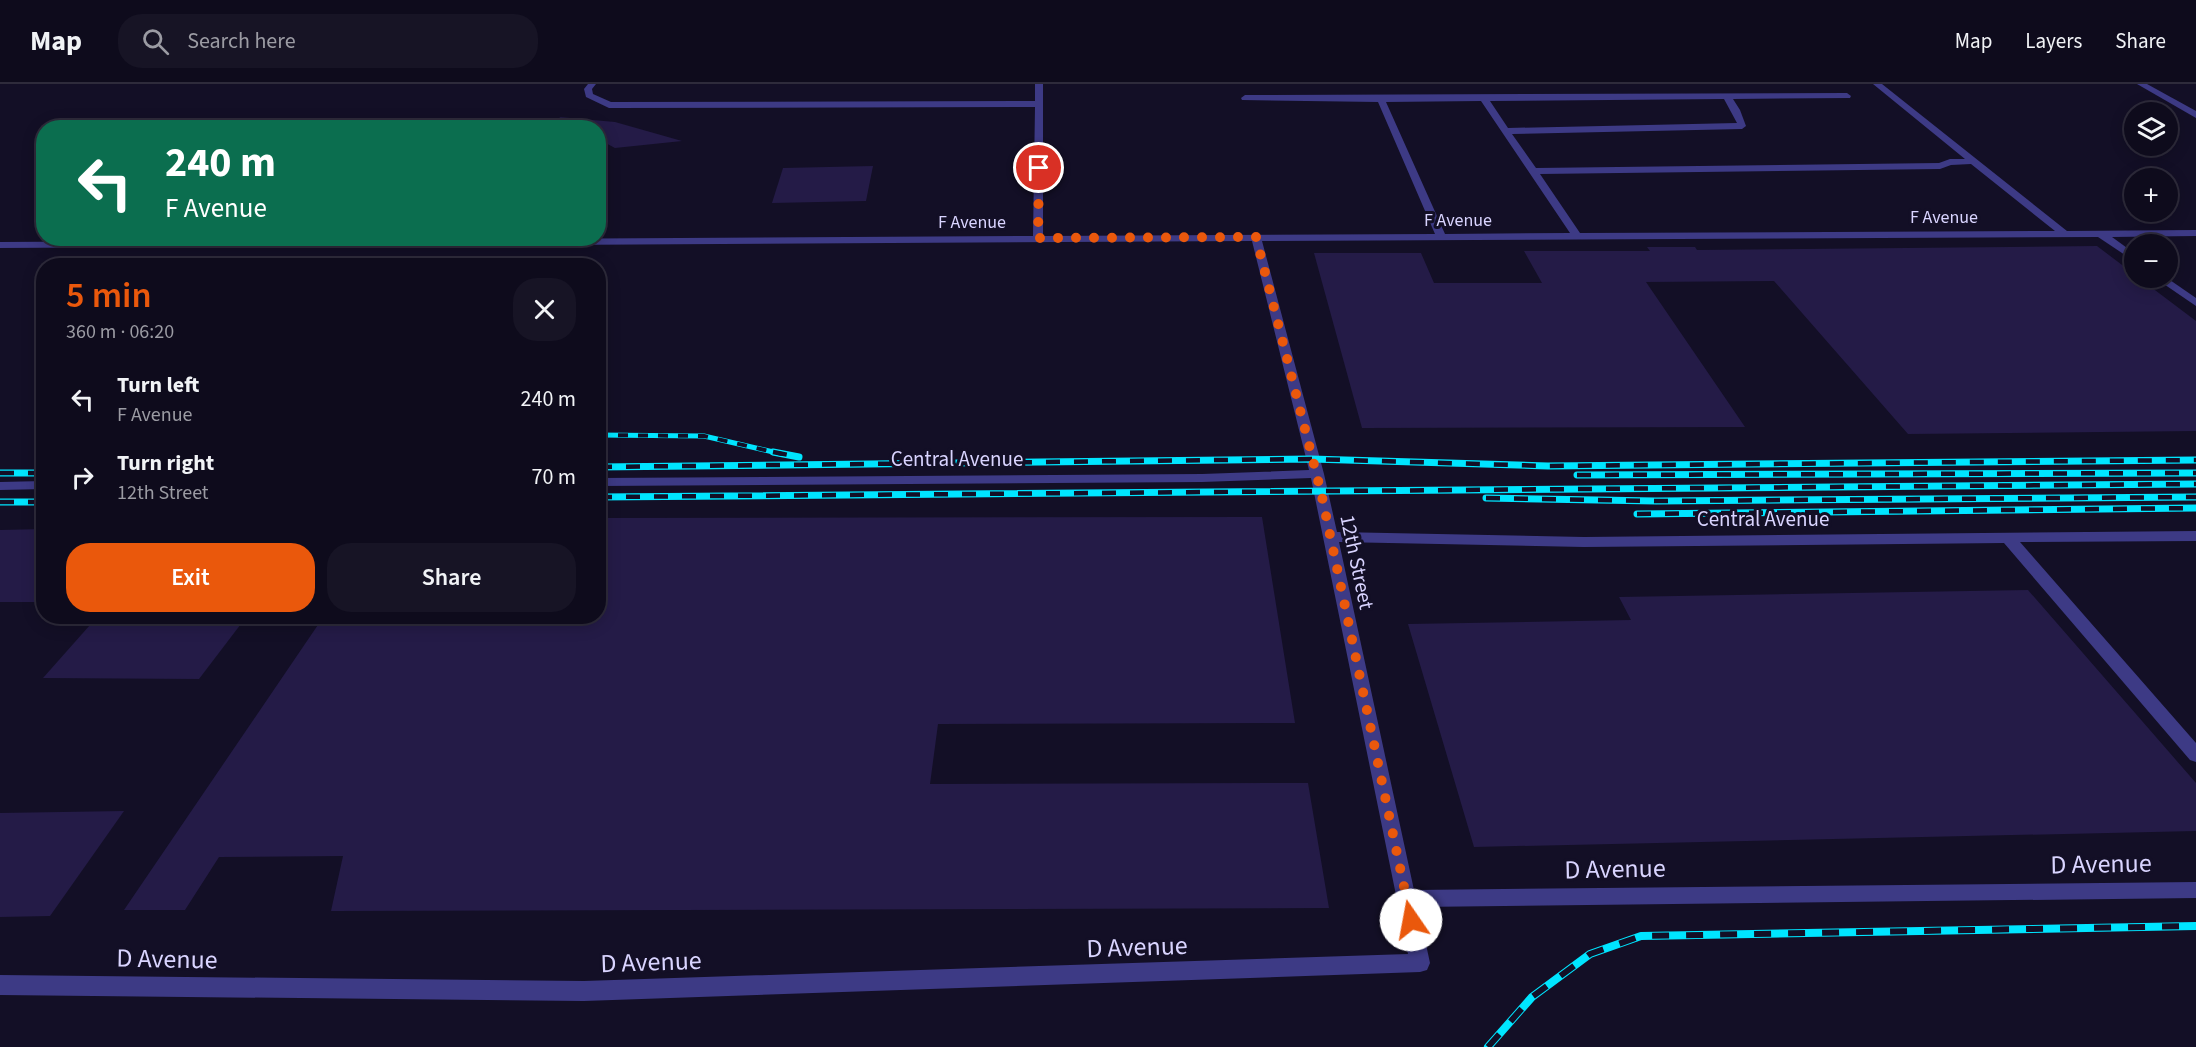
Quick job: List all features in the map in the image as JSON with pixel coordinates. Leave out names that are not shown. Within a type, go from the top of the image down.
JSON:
[{"type":"street","points":[[592,84],[588,88],[589,95],[609,105],[1039,104]]},
{"type":"street","points":[[1038,238],[1039,84]]},
{"type":"street","points":[[1877,84],[2064,233]]},
{"type":"street","points":[[2141,84],[2196,115]]},
{"type":"street","points":[[1482,96],[1576,236]]},
{"type":"street","points":[[1507,131],[1742,126],[1736,110],[1726,96]]},
{"type":"street","points":[[1245,98],[1847,96]]},
{"type":"street","points":[[1381,99],[1441,236]]},
{"type":"street","points":[[1531,171],[1929,167],[1972,161]]},
{"type":"street","points":[[2100,233],[2124,251]]},
{"type":"street","name":"F Avenue","points":[[606,241],[2196,233]]},
{"type":"street","name":"12th Street","points":[[1256,237],[1317,474],[1406,898]]},
{"type":"street","name":"F Avenue","points":[[0,245],[36,245]]},
{"type":"street","points":[[2175,288],[2196,303]]},
{"type":"street","name":"Central Avenue","points":[[606,482],[1190,478],[1317,474]]},
{"type":"street","points":[[0,486],[36,485]]},
{"type":"street","name":"Central Avenue","points":[[1331,537],[1584,542],[2196,536]]},
{"type":"street","points":[[2008,538],[2196,755]]},
{"type":"street","name":"D Avenue","points":[[0,985],[584,991],[1420,963],[1406,898],[2196,890]]},
{"type":"building","points":[[559,117],[593,120],[564,120]]},
{"type":"building","points":[[606,121],[682,141],[615,148],[606,143]]},
{"type":"building","points":[[873,166],[866,201],[772,203],[783,168]]},
{"type":"building","points":[[2097,246],[2124,266],[2124,288],[2152,288],[2196,321],[2196,431],[1908,434],[1774,281],[1646,282],[1745,427],[1362,428],[1314,253],[1421,253],[1434,283],[1542,283],[1524,251],[1650,251],[1647,247],[1695,247],[1697,250]]},
{"type":"building","points":[[1262,517],[1295,723],[938,724],[930,784],[1308,783],[1329,908],[331,911],[343,856],[219,857],[185,910],[124,910],[319,624],[606,624],[606,518]]},
{"type":"building","points":[[36,529],[36,602],[0,602],[0,530]]},
{"type":"building","points":[[2028,590],[2196,783],[2196,831],[1474,847],[1408,624],[1631,620],[1619,597]]},
{"type":"building","points":[[91,624],[241,624],[199,679],[43,678]]},
{"type":"building","points":[[124,811],[50,916],[0,917],[0,813]]},
{"type":"railway","points":[[606,435],[704,436],[775,452]]},
{"type":"railway","points":[[775,452],[799,457]]},
{"type":"railway","points":[[775,452],[782,454]]},
{"type":"railway","points":[[606,467],[1311,459],[1548,466],[2196,460]]},
{"type":"railway","points":[[0,473],[36,473]]},
{"type":"railway","points":[[1577,475],[2196,473]]},
{"type":"railway","points":[[606,497],[2196,484]]},
{"type":"railway","points":[[1486,498],[1656,501],[2196,497]]},
{"type":"railway","points":[[0,502],[36,502]]},
{"type":"railway","points":[[1637,514],[2196,508]]},
{"type":"railway","points":[[1488,1047],[1532,997],[1590,954],[1641,936],[2196,926]]},
{"type":"route","points":[[1039,168],[1038,238],[1256,237],[1311,459],[1317,474],[1411,920]]}]
